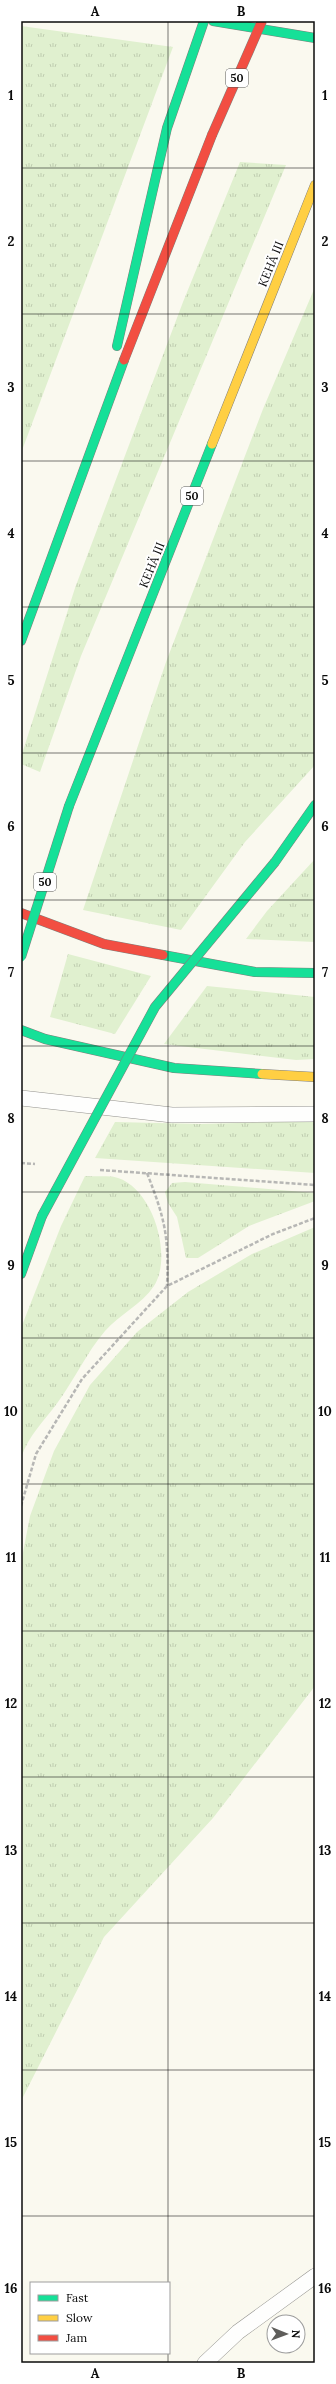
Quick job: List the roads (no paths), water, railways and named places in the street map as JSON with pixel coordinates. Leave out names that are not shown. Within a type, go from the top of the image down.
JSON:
[{"type":"highway","points":[[101,417],[166,128],[204,21]]},
{"type":"highway","points":[[213,21],[315,38]]},
{"type":"highway","name":"50","points":[[21,641],[101,417],[212,135],[262,21]]},
{"type":"highway","name":"KEHÄ III","points":[[21,957],[69,806],[315,185]]},
{"type":"highway","points":[[21,1274],[42,1216],[155,1007],[275,862],[315,805]]},
{"type":"highway","points":[[275,862],[304,837]]},
{"type":"highway","points":[[21,912],[104,944],[255,972],[315,973]]},
{"type":"highway","points":[[21,1030],[45,1039],[174,1068],[315,1077]]},
{"type":"lane","points":[[21,1098],[172,1115],[315,1114]]},
{"type":"lane","points":[[205,2363],[238,2332],[315,2276]]}]
